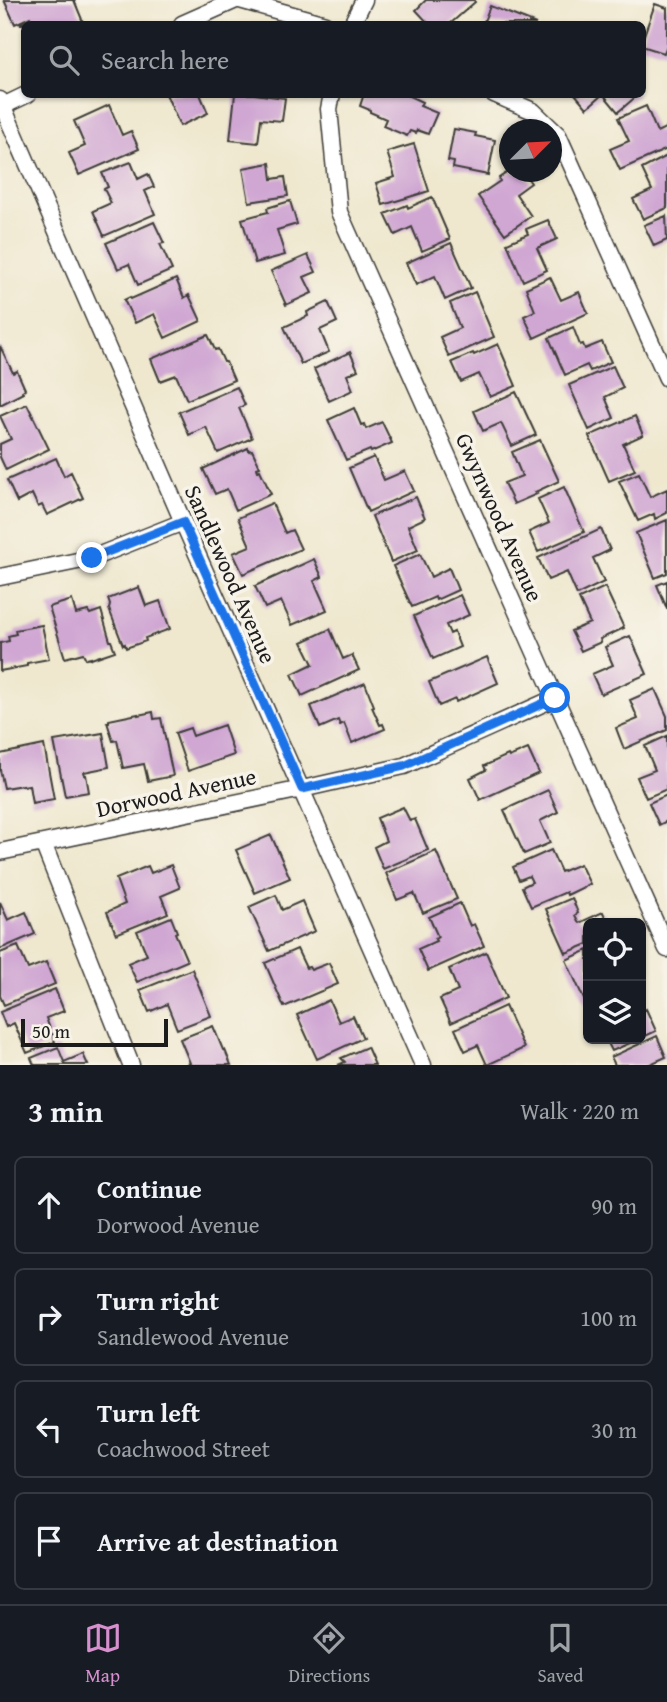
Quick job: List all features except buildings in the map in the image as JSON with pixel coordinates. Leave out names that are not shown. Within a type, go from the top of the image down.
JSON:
[{"type":"street","points":[[189,21],[238,0],[314,21]]},
{"type":"street","points":[[354,21],[364,0]]},
{"type":"street","points":[[1,103],[21,96]]},
{"type":"street","name":"Gwynwood Avenue","points":[[331,98],[329,109],[339,212],[667,949]]},
{"type":"street","points":[[503,98],[533,111],[558,135],[663,360],[667,378]]},
{"type":"street","name":"Sandlewood Avenue","points":[[1,103],[423,1065]]},
{"type":"street","points":[[0,577],[92,558],[183,522]]},
{"type":"street","name":"Dorwood Avenue","points":[[0,852],[404,766],[555,698]]},
{"type":"street","points":[[43,843],[131,1065]]},
{"type":"route","points":[[92,558],[183,522],[302,789],[404,766],[555,698]]}]
